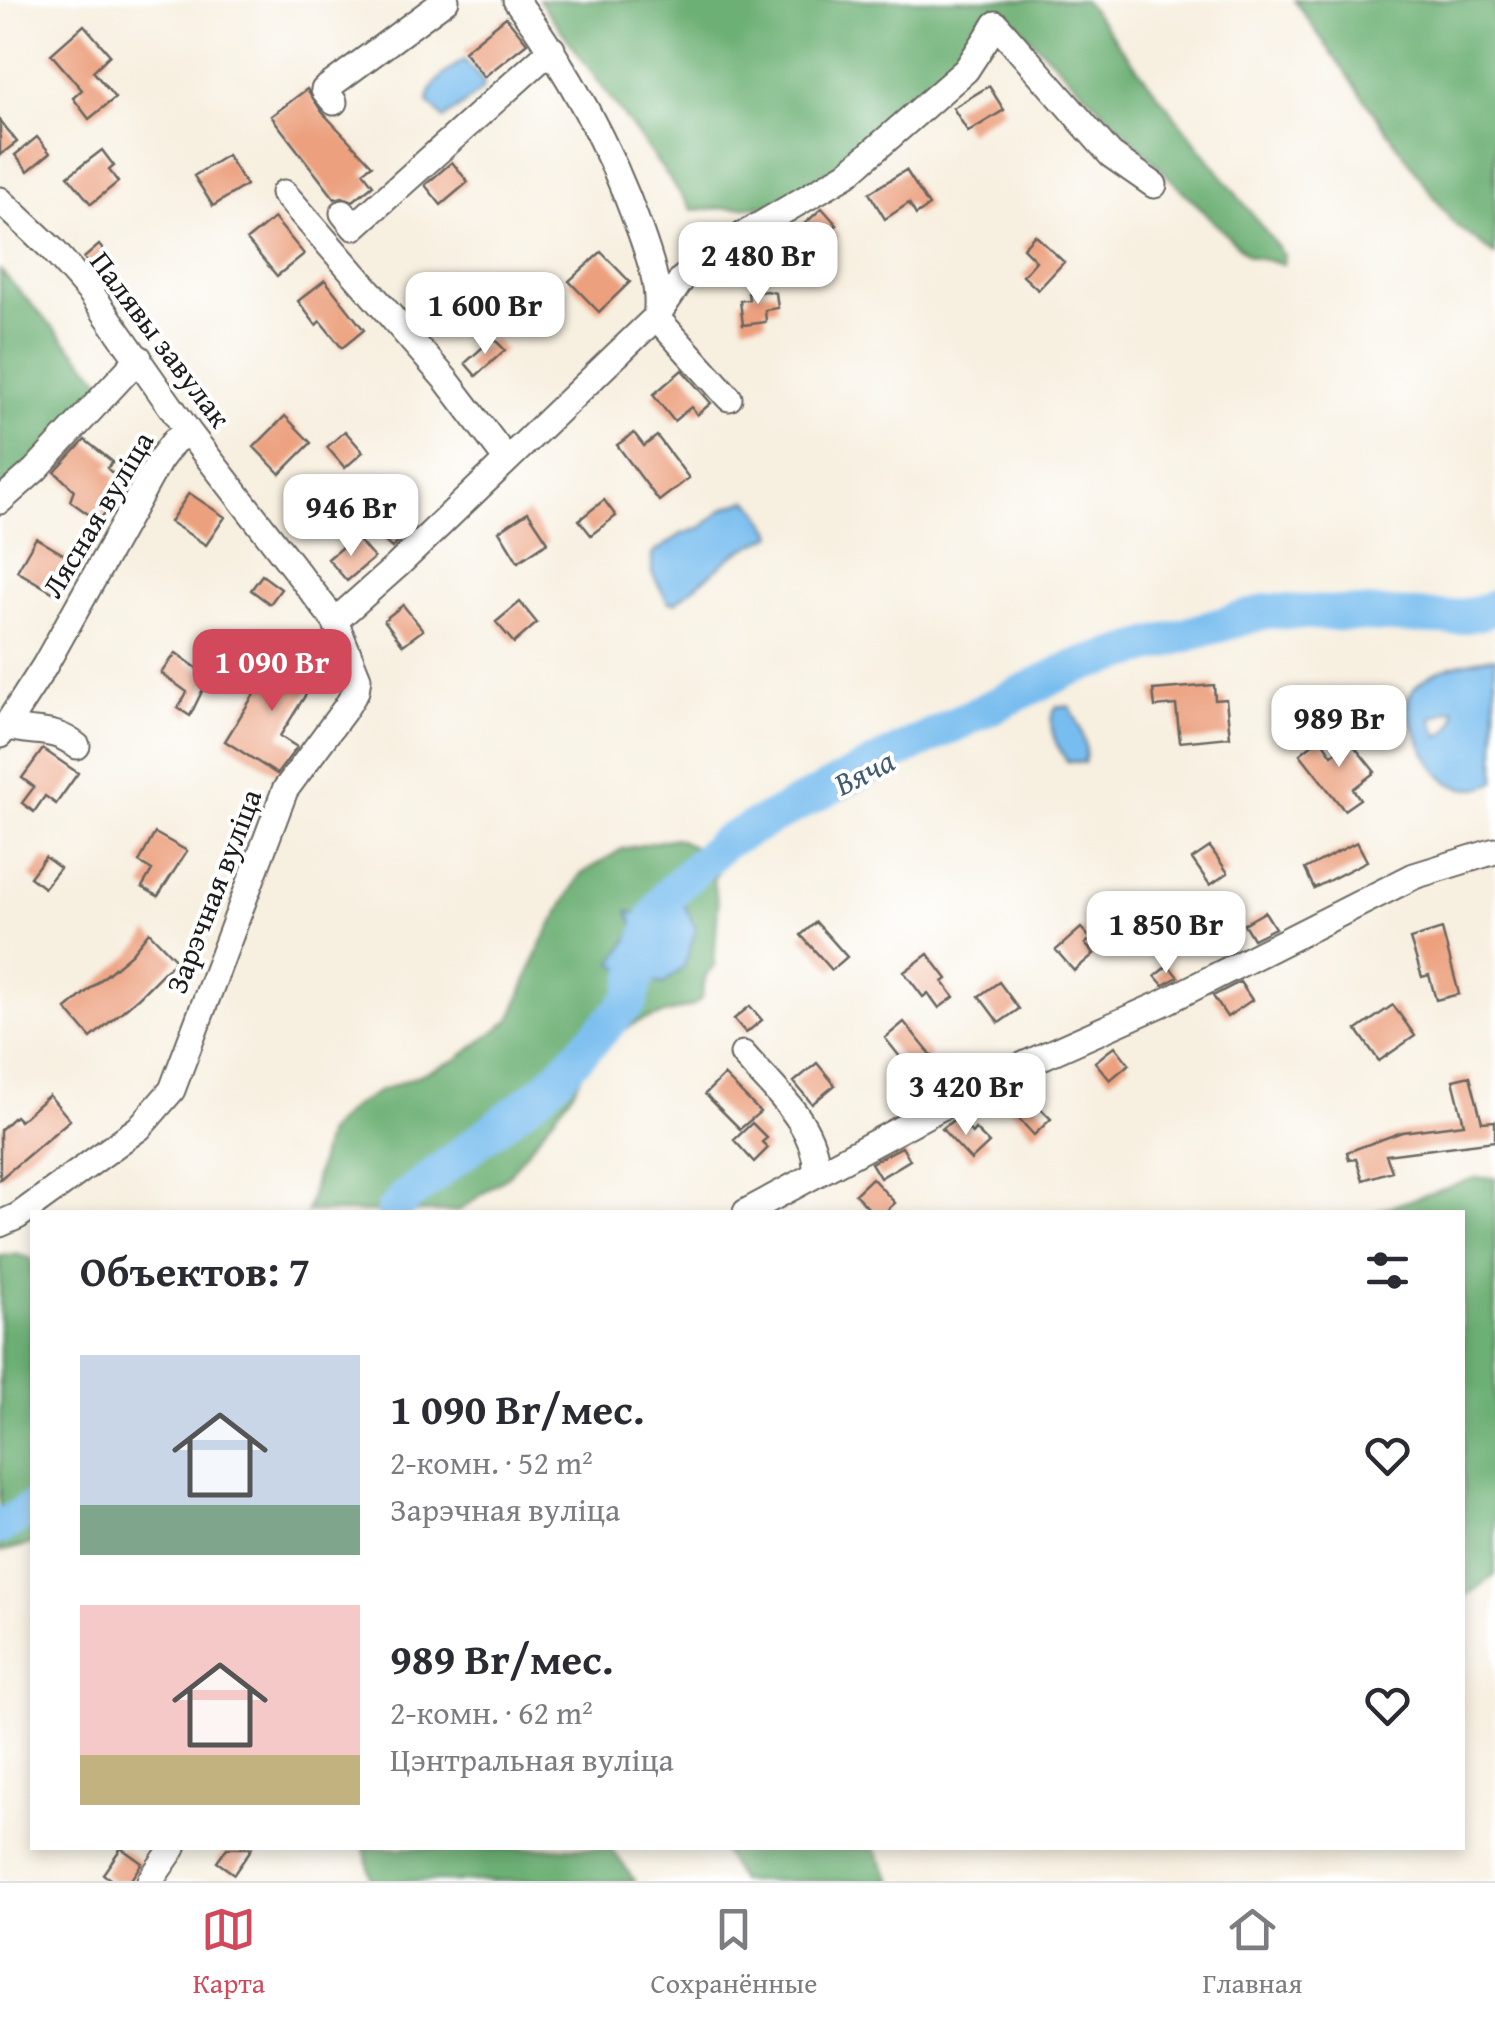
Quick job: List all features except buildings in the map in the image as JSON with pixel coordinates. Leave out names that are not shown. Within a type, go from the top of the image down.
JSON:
[{"type":"street","points":[[334,102],[324,90],[446,0]]},
{"type":"street","points":[[516,0],[589,110],[621,179],[651,264],[658,304],[656,317]]},
{"type":"street","points":[[334,620],[656,317],[682,279],[724,246],[846,174],[966,70],[996,24],[1111,155],[1154,185]]},
{"type":"street","points":[[343,214],[354,228],[552,49]]},
{"type":"street","points":[[284,193],[435,366],[507,460]]},
{"type":"street","name":"Палявы завулак","points":[[0,200],[91,293],[190,434],[334,620]]},
{"type":"street","points":[[656,317],[730,398]]},
{"type":"street","points":[[0,501],[35,470],[139,358]]},
{"type":"street","name":"Лясная вуліца","points":[[3,730],[53,652],[159,461],[175,440],[190,434]]},
{"type":"street","name":"Зарэчная вуліца","points":[[0,1224],[18,1216],[139,1128],[172,1090],[285,790],[356,691],[358,678],[334,620]]},
{"type":"street","points":[[3,730],[61,734],[78,746]]},
{"type":"street","points":[[750,1210],[1001,1074],[1162,1004],[1414,876],[1495,851]]},
{"type":"street","points":[[743,1054],[807,1131],[815,1146],[816,1174]]},
{"type":"street","points":[[150,1881],[173,1850]]},
{"type":"green space","points":[[539,0],[1084,0],[1284,255],[1283,264],[1248,256],[1003,11],[853,162],[767,206],[692,210]]},
{"type":"green space","points":[[1294,0],[1495,0],[1495,255],[1452,222]]},
{"type":"green space","points":[[0,270],[104,383],[0,495]]},
{"type":"green space","points":[[675,838],[717,861],[719,869],[713,880],[718,904],[714,967],[706,975],[701,999],[692,1006],[637,1022],[596,1049],[573,1091],[509,1175],[460,1210],[308,1210],[327,1132],[352,1107],[380,1091],[456,1060],[511,1019],[542,942],[580,875],[622,849]]},
{"type":"green space","points":[[1475,1178],[1495,1178],[1495,1575],[1465,1598],[1465,1210],[1381,1210]]},
{"type":"green space","points":[[15,1254],[30,1258],[30,1544],[0,1552],[0,1256]]},
{"type":"green space","points":[[364,1850],[612,1850],[635,1881],[372,1881]]},
{"type":"green space","points":[[722,1850],[875,1850],[892,1881],[740,1881]]},
{"type":"water","points":[[464,60],[484,83],[481,91],[444,119],[428,102],[429,95],[441,78]]},
{"type":"water","points":[[748,500],[774,535],[736,553],[675,603],[668,602],[652,573],[652,554],[682,534],[701,528],[724,508]]},
{"type":"water","points":[[1495,657],[1495,782],[1461,788],[1437,771],[1428,757],[1406,710],[1409,696],[1440,670]],"holes":[[[1454,709],[1452,725],[1439,736],[1431,718]]]},
{"type":"water","points":[[1057,706],[1070,707],[1077,720],[1085,742],[1084,763],[1067,761],[1056,741],[1052,719]]},
{"type":"water","points":[[667,896],[682,900],[696,929],[684,967],[663,984],[636,976],[613,963],[635,929],[628,911],[653,919]]},
{"type":"waterway","name":"Вяча","points":[[395,1210],[406,1197],[547,1088],[631,1000],[653,920],[667,896],[723,843],[1072,668],[1268,611],[1451,618],[1495,606]]},
{"type":"waterway","name":"Вяча","points":[[0,1527],[30,1510]]}]
